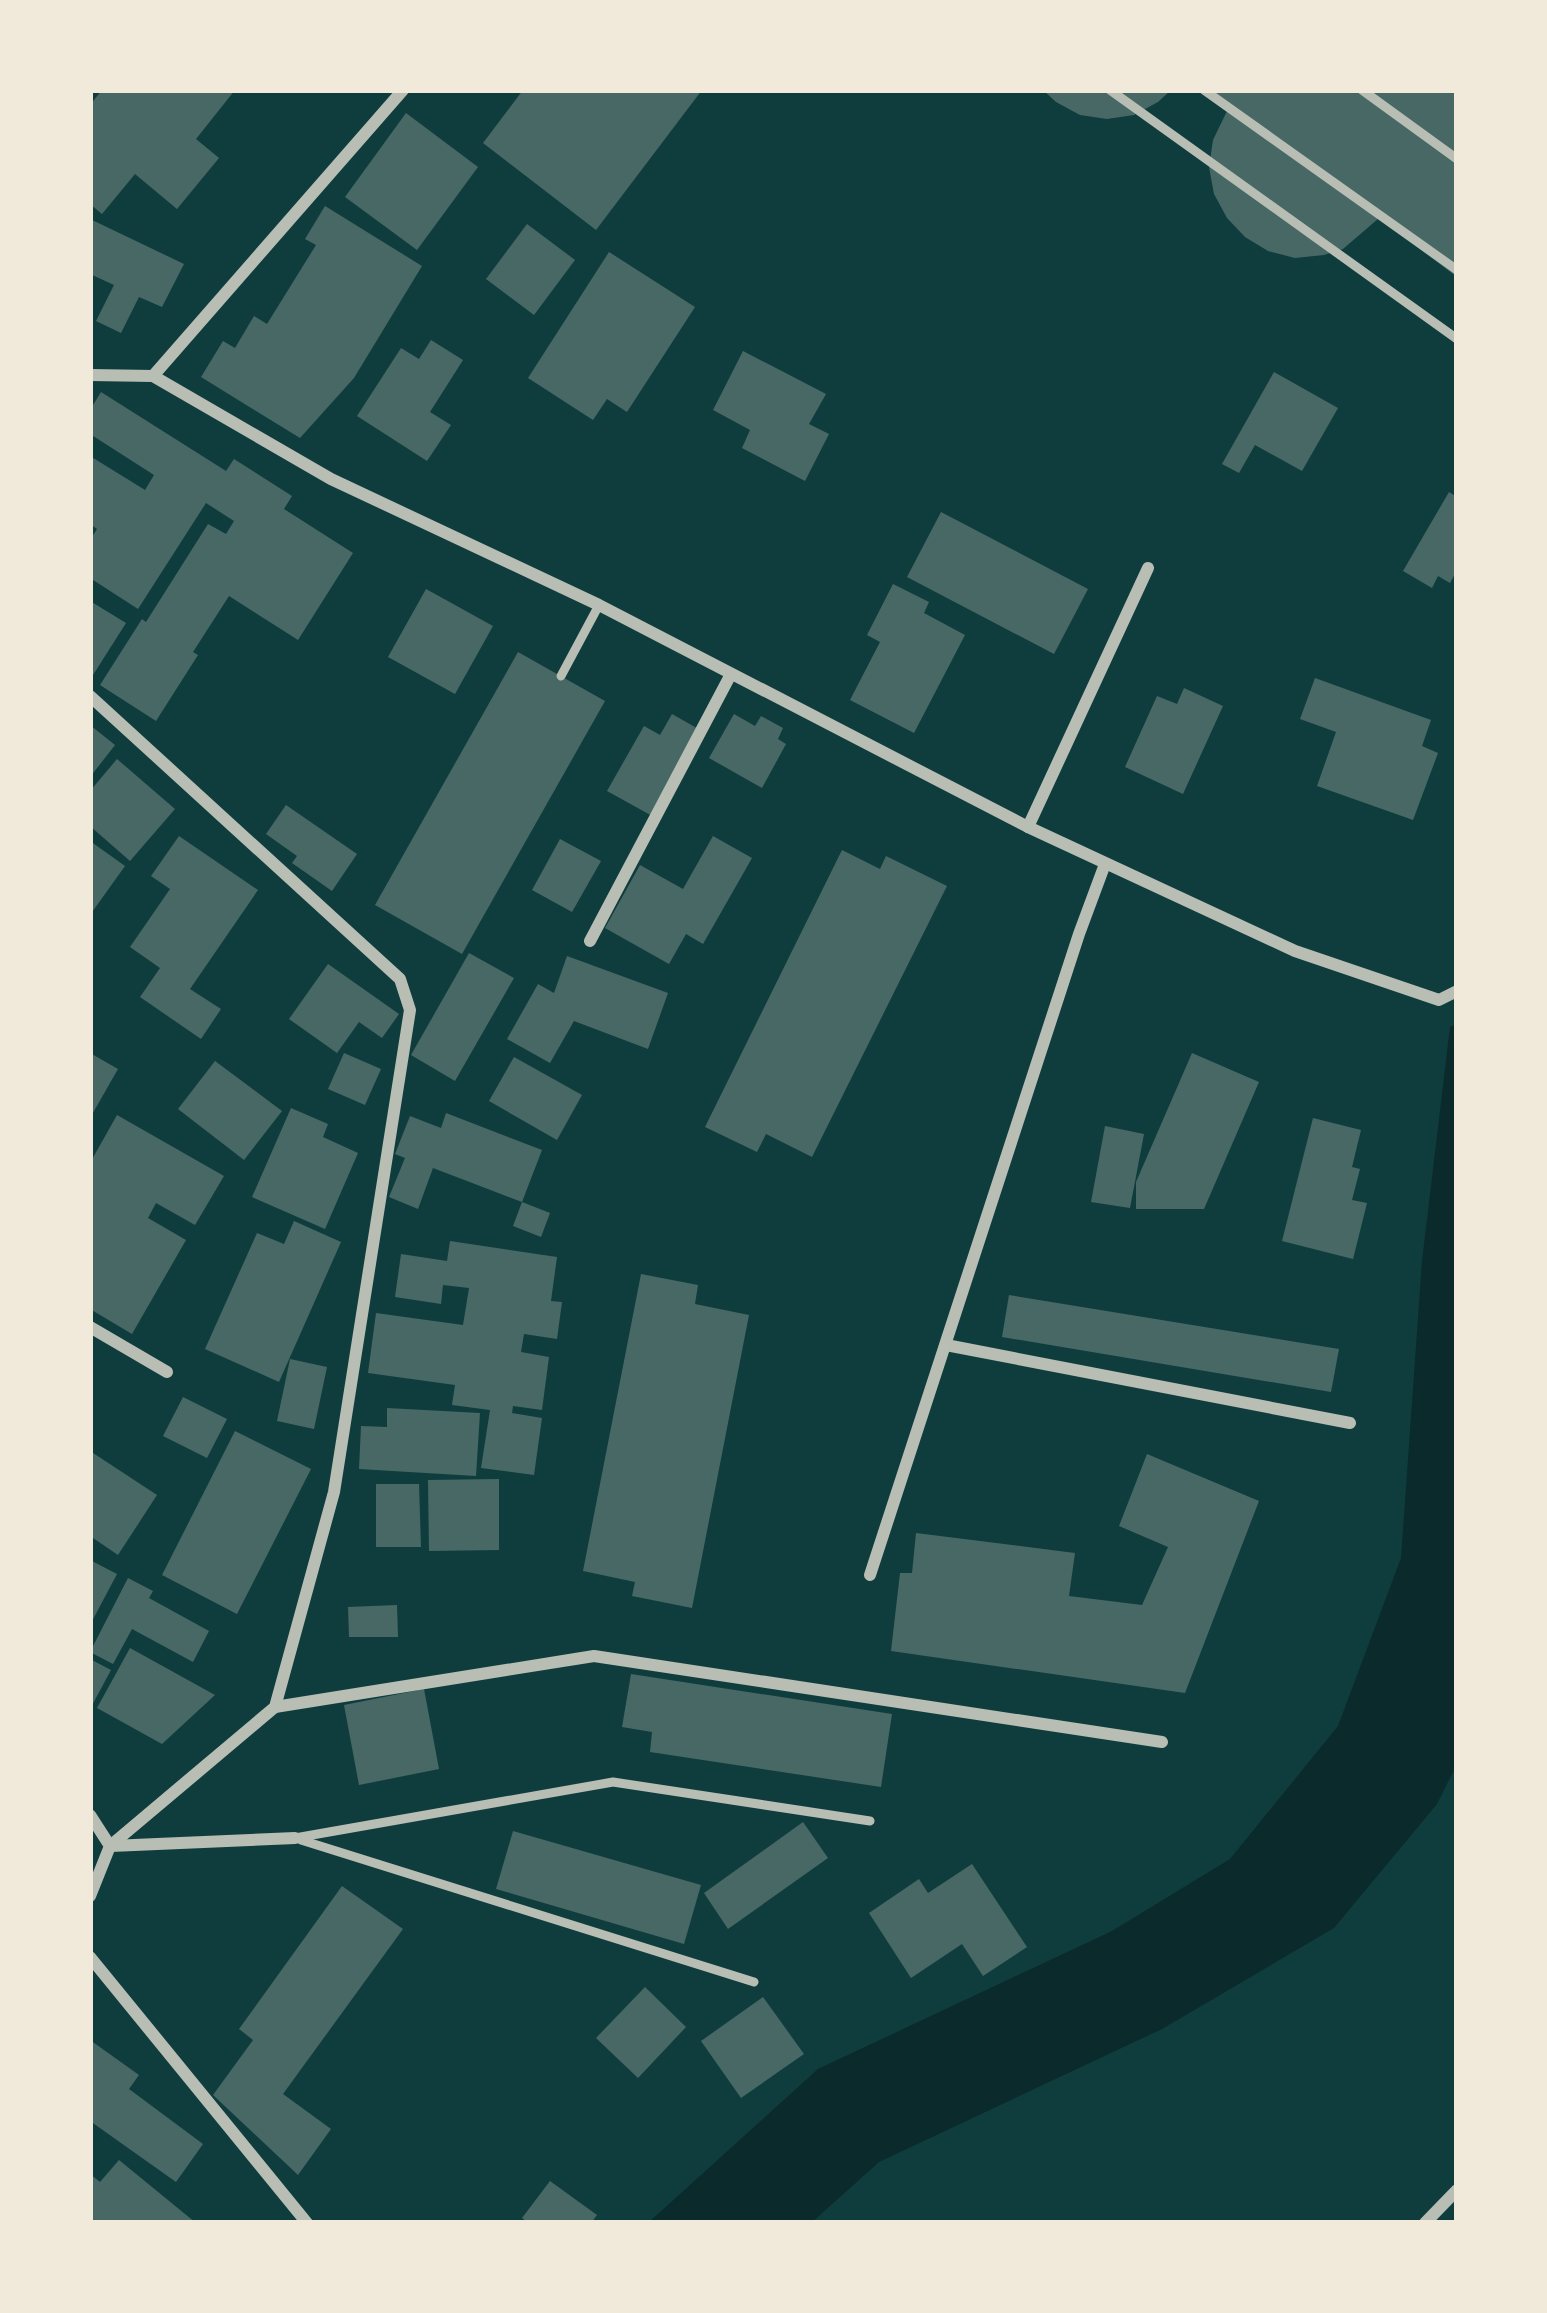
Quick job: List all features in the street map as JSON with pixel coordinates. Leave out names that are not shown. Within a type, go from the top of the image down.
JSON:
[{"type":"street","points":[[153,376],[403,90]]},
{"type":"street","points":[[90,375],[153,376],[331,479],[599,605],[1028,827],[1294,952],[1439,1000],[1457,992]]},
{"type":"street","points":[[1028,827],[1148,568]]},
{"type":"street","points":[[590,941],[731,674]]},
{"type":"street","points":[[90,696],[400,979],[410,1010],[334,1492],[275,1707]]},
{"type":"street","points":[[871,1575],[1105,864]]},
{"type":"street","points":[[90,1327],[167,1372]]},
{"type":"street","points":[[946,1345],[1350,1424]]},
{"type":"street","points":[[90,1896],[110,1846],[275,1707],[594,1656],[1162,1742]]},
{"type":"street","points":[[90,1815],[110,1846]]},
{"type":"street","points":[[110,1846],[295,1838]]},
{"type":"street","points":[[90,1958],[307,2223]]},
{"type":"street","points":[[1425,2223],[1457,2191]]},
{"type":"lane","points":[[1110,90],[1457,339]]},
{"type":"lane","points":[[1204,90],[1457,271]]},
{"type":"lane","points":[[1362,90],[1457,159]]},
{"type":"lane","points":[[562,676],[599,605]]},
{"type":"lane","points":[[295,1838],[613,1782],[870,1821]]},
{"type":"lane","points":[[295,1838],[754,1982]]},
{"type":"water","points":[[1457,1024],[1457,1764],[1437,1804],[1334,1928],[1162,2029],[879,2162],[811,2223],[648,2223],[818,2069],[1112,1931],[1230,1859],[1338,1726],[1401,1558],[1422,1261],[1450,1027]]},
{"type":"building","points":[[102,90],[235,90],[196,139],[219,158],[177,209],[135,174],[102,214],[90,204],[90,105]]},
{"type":"building","points":[[523,90],[702,90],[596,230],[483,143]]},
{"type":"building","points":[[1043,90],[1171,90],[1134,115],[1107,119],[1080,115]]},
{"type":"building","points":[[1202,90],[1457,90],[1457,277],[1379,218],[1343,249],[1324,255],[1295,258],[1268,251],[1245,237],[1214,194],[1209,167],[1213,140],[1228,109]]},
{"type":"building","points":[[406,113],[478,167],[417,250],[345,197]]},
{"type":"building","points":[[325,206],[422,266],[354,378],[300,438],[201,377],[223,341],[235,348],[254,316],[267,324],[316,245],[305,239]]},
{"type":"building","points":[[90,219],[184,264],[162,307],[139,297],[121,333],[96,321],[114,285],[90,274]]},
{"type":"building","points":[[527,224],[575,260],[534,315],[486,279]]},
{"type":"building","points":[[609,252],[695,307],[627,412],[607,399],[593,420],[528,378]]},
{"type":"building","points":[[431,340],[463,360],[430,412],[451,425],[427,461],[357,416],[401,348],[419,359]]},
{"type":"building","points":[[743,351],[826,394],[809,424],[829,434],[805,481],[742,448],[750,430],[713,410]]},
{"type":"building","points":[[1274,372],[1338,408],[1302,471],[1255,445],[1239,473],[1222,464]]},
{"type":"building","points":[[101,392],[226,471],[234,459],[292,496],[284,509],[353,553],[298,640],[229,596],[156,721],[100,685],[208,524],[226,534],[234,521],[206,503],[138,609],[90,578],[90,540],[97,529],[90,524],[90,456],[145,490],[154,475],[90,434],[90,410]]},
{"type":"building","points":[[1449,492],[1457,497],[1457,570],[1450,583],[1438,576],[1432,588],[1403,571]]},
{"type":"building","points":[[941,512],[1088,589],[1054,654],[907,577]]},
{"type":"building","points":[[893,584],[929,602],[924,613],[965,635],[914,733],[850,700],[880,642],[867,635]]},
{"type":"building","points":[[426,589],[493,626],[455,694],[388,657]]},
{"type":"building","points":[[90,601],[126,623],[93,675],[90,673]]},
{"type":"building","points":[[518,652],[605,701],[462,954],[375,905]]},
{"type":"building","points":[[1315,678],[1431,720],[1422,746],[1438,753],[1413,820],[1317,786],[1336,732],[1300,719]]},
{"type":"building","points":[[1184,688],[1223,706],[1183,794],[1125,767],[1157,696],[1177,704]]},
{"type":"building","points":[[672,714],[702,731],[654,817],[607,791],[644,726],[660,735]]},
{"type":"building","points":[[734,714],[755,726],[761,716],[783,728],[778,739],[786,744],[762,788],[709,758]]},
{"type":"building","points":[[90,725],[115,745],[90,777]]},
{"type":"building","points":[[117,759],[175,809],[130,861],[90,826],[90,791]]},
{"type":"building","points":[[286,805],[357,854],[332,891],[292,863],[297,856],[266,834]]},
{"type":"building","points":[[179,836],[258,890],[190,989],[221,1009],[201,1039],[140,997],[160,968],[130,947],[170,889],[151,876]]},
{"type":"building","points":[[713,836],[752,858],[703,944],[686,934],[669,964],[605,928],[640,865],[683,889]]},
{"type":"building","points":[[560,839],[601,861],[572,912],[532,890]]},
{"type":"building","points":[[90,841],[125,866],[90,915]]},
{"type":"building","points":[[842,850],[880,869],[886,856],[947,886],[812,1157],[766,1134],[757,1152],[705,1127]]},
{"type":"building","points":[[469,953],[514,978],[455,1081],[411,1055]]},
{"type":"building","points":[[567,956],[668,993],[648,1049],[574,1021],[550,1063],[507,1039],[538,984],[554,993]]},
{"type":"building","points":[[328,964],[399,1014],[382,1038],[359,1022],[337,1053],[289,1019]]},
{"type":"building","points":[[90,1053],[118,1069],[90,1118]]},
{"type":"building","points":[[344,1053],[381,1069],[365,1105],[328,1089]]},
{"type":"building","points":[[1192,1053],[1259,1082],[1204,1209],[1136,1209],[1136,1182]]},
{"type":"building","points":[[514,1057],[582,1095],[557,1140],[489,1101]]},
{"type":"building","points":[[215,1061],[282,1111],[244,1160],[178,1109]]},
{"type":"building","points":[[291,1108],[328,1124],[323,1137],[358,1153],[325,1229],[252,1197]]},
{"type":"building","points":[[446,1113],[542,1150],[522,1202],[433,1168],[418,1209],[389,1197],[405,1158],[395,1154],[410,1116],[441,1128]]},
{"type":"building","points":[[117,1115],[224,1176],[195,1225],[156,1203],[148,1218],[186,1240],[132,1334],[90,1309],[90,1163]]},
{"type":"building","points":[[1313,1118],[1361,1130],[1352,1167],[1360,1169],[1352,1200],[1367,1203],[1353,1259],[1282,1241]]},
{"type":"building","points":[[1105,1126],[1144,1134],[1130,1208],[1091,1202]]},
{"type":"building","points":[[522,1202],[550,1213],[541,1237],[513,1226]]},
{"type":"building","points":[[294,1221],[341,1242],[279,1382],[205,1349],[257,1233],[284,1244]]},
{"type":"building","points":[[450,1241],[557,1257],[551,1301],[562,1302],[557,1339],[524,1334],[521,1352],[549,1357],[542,1410],[513,1406],[512,1413],[542,1418],[534,1475],[481,1468],[490,1410],[452,1405],[455,1385],[368,1373],[376,1313],[463,1325],[469,1288],[443,1285],[441,1304],[395,1297],[401,1254],[447,1261]]},
{"type":"building","points":[[641,1274],[698,1285],[695,1304],[749,1315],[692,1608],[632,1596],[635,1582],[583,1571]]},
{"type":"building","points":[[1009,1295],[1339,1349],[1331,1392],[1002,1337]]},
{"type":"building","points":[[290,1359],[327,1367],[314,1429],[277,1421]]},
{"type":"building","points":[[183,1397],[227,1419],[207,1458],[163,1436]]},
{"type":"building","points":[[387,1408],[480,1413],[476,1476],[359,1469],[361,1426],[387,1427]]},
{"type":"building","points":[[235,1431],[311,1469],[237,1614],[162,1575]]},
{"type":"building","points":[[90,1451],[157,1495],[118,1555],[90,1536]]},
{"type":"building","points":[[1147,1454],[1259,1501],[1185,1693],[891,1651],[900,1573],[912,1573],[916,1533],[1075,1553],[1069,1596],[1142,1605],[1168,1547],[1119,1526]]},
{"type":"building","points":[[499,1479],[499,1550],[429,1551],[428,1480]]},
{"type":"building","points":[[376,1484],[419,1484],[421,1547],[376,1547]]},
{"type":"building","points":[[90,1560],[117,1574],[90,1625]]},
{"type":"building","points":[[128,1578],[153,1591],[149,1598],[209,1631],[193,1662],[132,1629],[113,1664],[90,1652]]},
{"type":"building","points":[[397,1605],[398,1637],[349,1637],[348,1607]]},
{"type":"building","points":[[130,1648],[215,1695],[162,1744],[97,1708]]},
{"type":"building","points":[[90,1659],[111,1670],[90,1709]]},
{"type":"building","points":[[631,1674],[892,1714],[881,1787],[650,1752],[652,1732],[622,1727]]},
{"type":"building","points":[[424,1689],[439,1769],[359,1785],[344,1705]]},
{"type":"building","points":[[803,1822],[828,1858],[728,1929],[704,1893]]},
{"type":"building","points":[[513,1831],[701,1885],[684,1944],[496,1889]]},
{"type":"building","points":[[972,1864],[1027,1947],[983,1976],[962,1944],[911,1978],[869,1913],[919,1879],[928,1893]]},
{"type":"building","points":[[342,1886],[403,1929],[283,2094],[331,2129],[298,2175],[213,2095],[253,2040],[239,2029]]},
{"type":"building","points":[[645,1987],[686,2027],[638,2078],[596,2038]]},
{"type":"building","points":[[763,1997],[804,2054],[741,2098],[701,2041]]},
{"type":"building","points":[[90,2040],[139,2075],[129,2089],[203,2144],[176,2182],[90,2121]]},
{"type":"building","points":[[119,2160],[196,2223],[90,2223],[90,2174],[100,2182]]},
{"type":"building","points":[[550,2181],[597,2215],[591,2223],[529,2223],[522,2218]]}]
